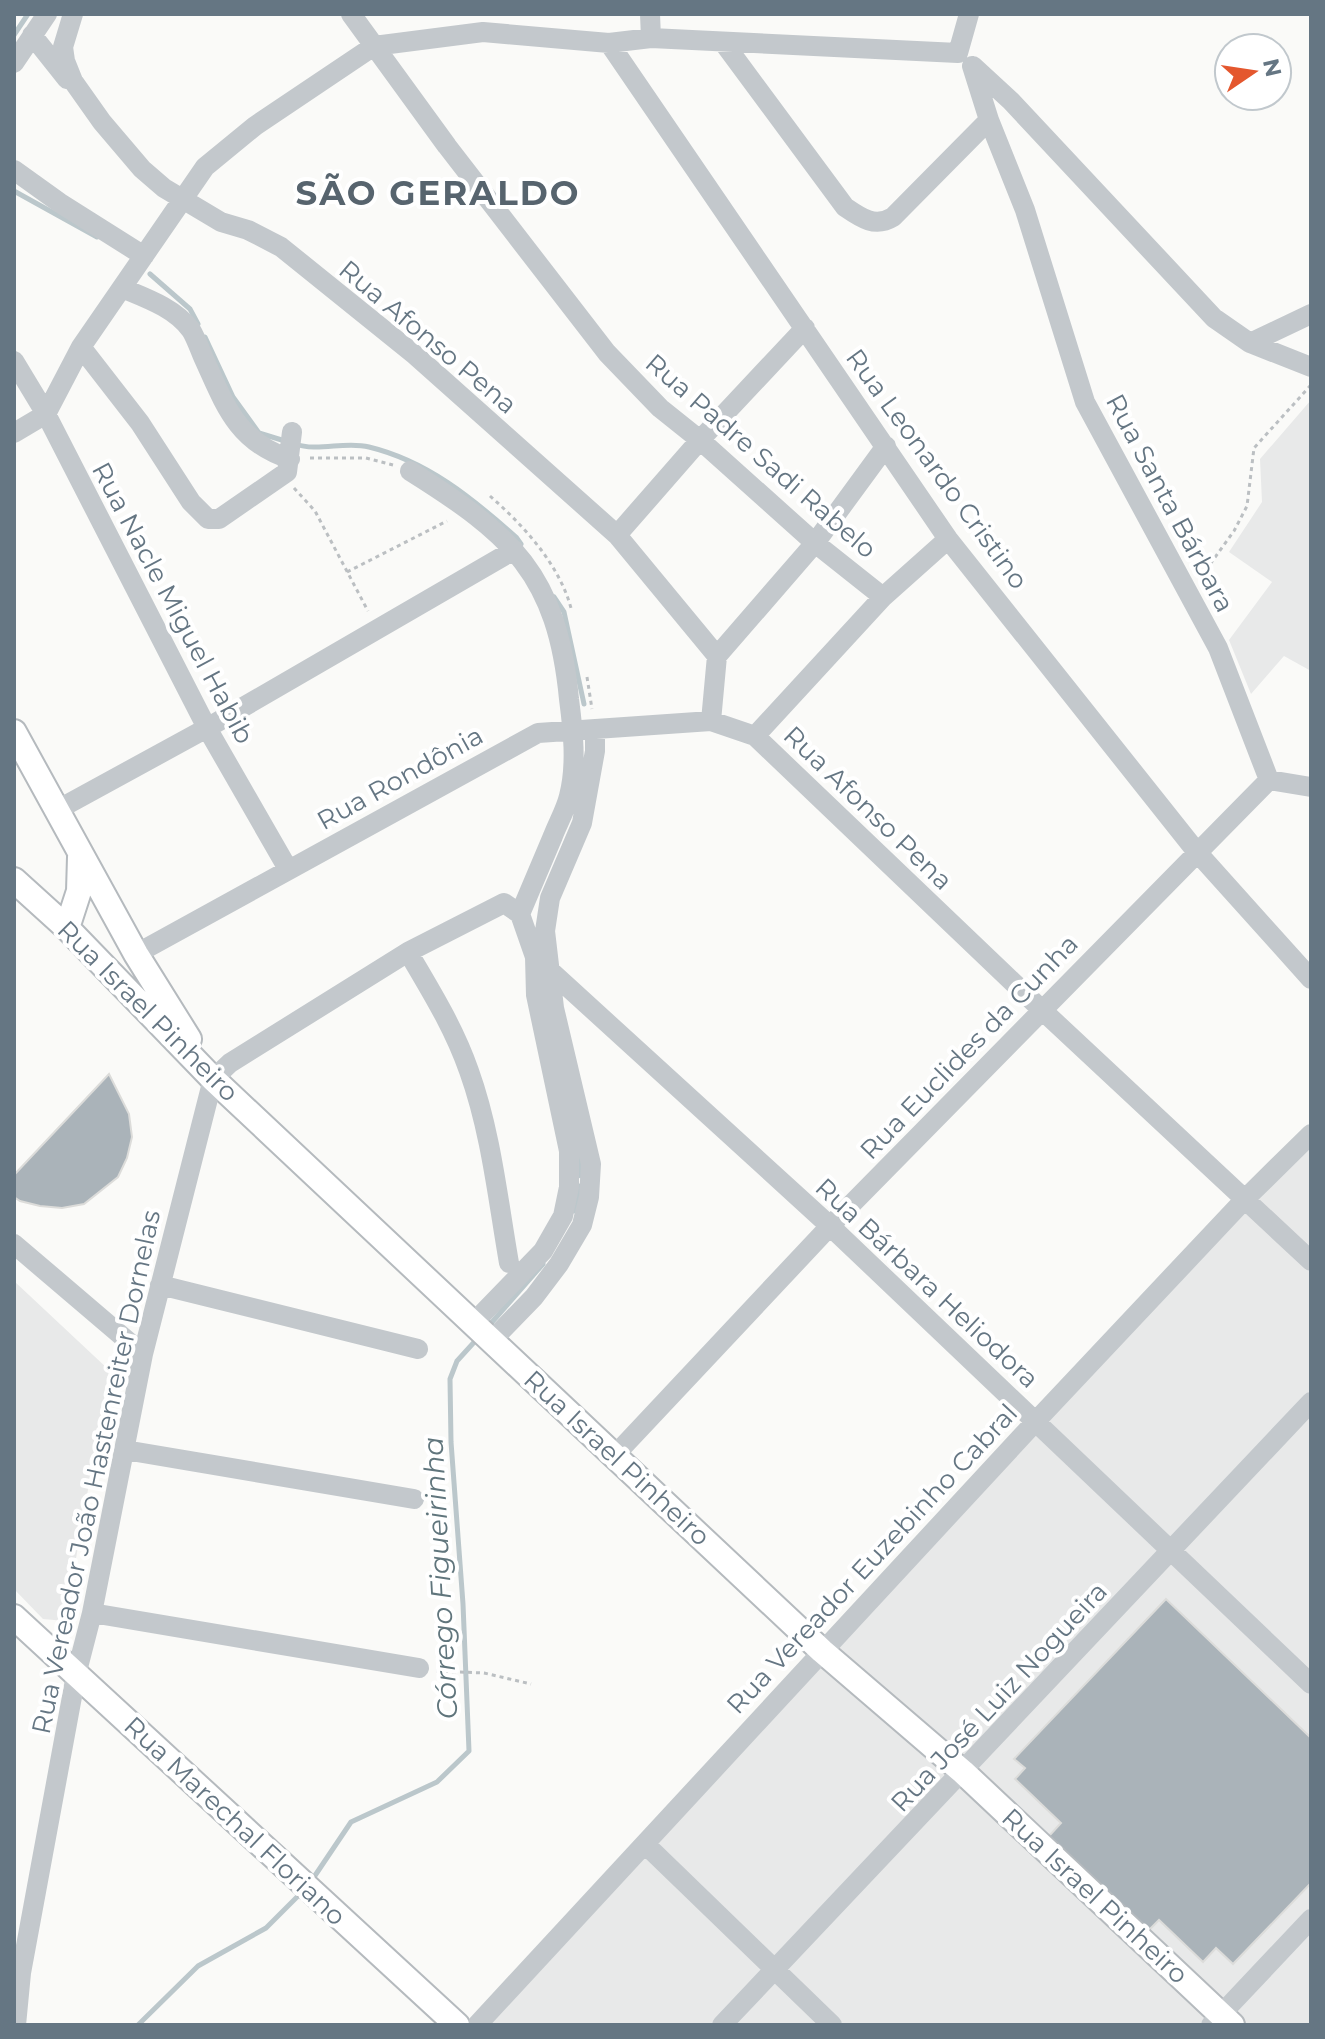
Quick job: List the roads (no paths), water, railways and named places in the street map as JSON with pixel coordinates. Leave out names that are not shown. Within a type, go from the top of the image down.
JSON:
[{"type":"main road","points":[[14,732],[136,954],[213,1079]]},
{"type":"main road","points":[[74,925],[82,879],[79,851]]},
{"type":"main road","name":"Rua Israel Pinheiro","points":[[14,880],[74,925],[213,1079],[475,1315],[528,1373],[822,1651],[963,1772],[1221,2022]]},
{"type":"main road","points":[[74,925],[92,901],[113,913]]},
{"type":"main road","points":[[74,925],[103,937],[113,913]]},
{"type":"main road","name":"Rua Marechal Floriano","points":[[14,1617],[457,2025]]},
{"type":"street","points":[[14,63],[47,14]]},
{"type":"street","name":"Rua Afonso Pena","points":[[73,14],[65,36],[63,55],[73,81],[102,122]]},
{"type":"street","name":"Rua Padre Sadi Rabelo","points":[[351,14],[447,146],[607,353],[660,408],[815,543],[883,597]]},
{"type":"street","points":[[650,14],[651,38]]},
{"type":"street","points":[[965,59],[969,14]]},
{"type":"street","points":[[14,433],[46,414],[81,347],[205,167],[255,126],[374,46],[483,32],[609,43],[651,38],[965,59],[1011,101],[1214,318],[1250,343],[1311,367]]},
{"type":"street","name":"Rua Afonso Pena","points":[[32,35],[142,169],[164,188],[221,222],[248,230],[281,247],[415,355],[617,535],[717,656]]},
{"type":"street","points":[[723,42],[845,207],[870,222],[882,222],[893,217],[989,120]]},
{"type":"street","name":"Rua Leonardo Cristino","points":[[609,43],[948,539],[1196,851],[1311,979]]},
{"type":"street","name":"Rua Santa Bárbara","points":[[965,59],[1025,210],[1085,402],[1218,648],[1269,780]]},
{"type":"street","points":[[14,170],[144,256]]},
{"type":"street","points":[[122,288],[173,312],[190,330],[231,417],[249,437],[287,467]]},
{"type":"street","points":[[1250,343],[1311,314]]},
{"type":"street","points":[[617,535],[700,440],[805,328]]},
{"type":"street","points":[[81,347],[127,403],[204,517],[219,519],[287,467],[292,432]]},
{"type":"street","name":"Rua Nacle Miguel Habib","points":[[14,361],[46,414],[207,728],[288,869]]},
{"type":"street","points":[[711,721],[717,656],[815,543],[886,446]]},
{"type":"street","points":[[213,1079],[230,1063],[408,952],[504,903],[520,914],[569,798],[573,774],[572,730],[565,659],[553,614],[535,575],[514,550],[469,509],[410,471]]},
{"type":"street","points":[[755,736],[883,597],[948,539]]},
{"type":"street","points":[[57,810],[207,728],[514,550]]},
{"type":"street","name":"Rua Afonso Pena","points":[[711,721],[755,736],[1311,1261]]},
{"type":"street","name":"Rua Rondônia","points":[[136,954],[538,733],[711,721]]},
{"type":"street","points":[[475,1315],[543,1251],[563,1216],[569,1187],[569,1151],[536,995],[543,963],[547,912],[582,823],[590,787],[595,729]]},
{"type":"street","points":[[1196,851],[1269,780],[1311,787]]},
{"type":"street","name":"Rua Euclides da Cunha","points":[[615,1455],[830,1226],[1196,851]]},
{"type":"street","name":"Rua Bárbara Heliodora","points":[[520,914],[543,963],[830,1226],[1311,1684]]},
{"type":"street","points":[[408,952],[444,1012],[470,1074],[509,1263]]},
{"type":"street","points":[[501,1331],[534,1297],[559,1264],[582,1225],[591,1189],[588,1143],[543,963]]},
{"type":"street","name":"Rua Vereador João Hastenreiter Dornelas","points":[[16,2025],[18,1972],[76,1675],[92,1613],[143,1354],[213,1079]]},
{"type":"street","name":"Rua Vereador Euzebinho Cabral","points":[[477,2025],[1036,1421],[1245,1199],[1311,1134]]},
{"type":"street","points":[[14,1244],[143,1354]]},
{"type":"street","points":[[160,1285],[418,1349]]},
{"type":"street","name":"Rua José Luiz Nogueira","points":[[722,2025],[1311,1402]]},
{"type":"street","points":[[125,1450],[414,1499]]},
{"type":"street","points":[[92,1613],[419,1668]]},
{"type":"street","points":[[645,1844],[832,2025]]},
{"type":"street","points":[[1221,2022],[1311,1919]]},
{"type":"waterway","name":"Córrego Figueirinha","points":[[14,35],[28,14]]},
{"type":"waterway","name":"Córrego Figueirinha","points":[[14,191],[97,237]]},
{"type":"waterway","name":"Córrego Figueirinha","points":[[150,274],[190,309],[198,324]]},
{"type":"waterway","name":"Córrego Figueirinha","points":[[205,337],[233,397],[259,433],[285,441]]},
{"type":"waterway","name":"Córrego Figueirinha","points":[[295,444],[313,447],[360,445],[410,461],[483,508],[521,544]]},
{"type":"waterway","name":"Córrego Figueirinha","points":[[554,597],[564,612],[584,704]]},
{"type":"waterway","name":"Córrego Figueirinha","points":[[579,1154],[581,1176]]},
{"type":"waterway","name":"Córrego Figueirinha","points":[[574,1211],[580,1186]]},
{"type":"waterway","name":"Córrego Figueirinha","points":[[486,1329],[543,1264]]},
{"type":"waterway","name":"Córrego Figueirinha","points":[[310,1883],[351,1822],[437,1782],[469,1751],[450,1379],[457,1361],[477,1339]]},
{"type":"waterway","name":"Córrego Figueirinha","points":[[138,2025],[198,1966],[266,1928],[301,1893]]},
{"type":"district","name":"SÃO GERALDO","points":[[438,193]]}]
